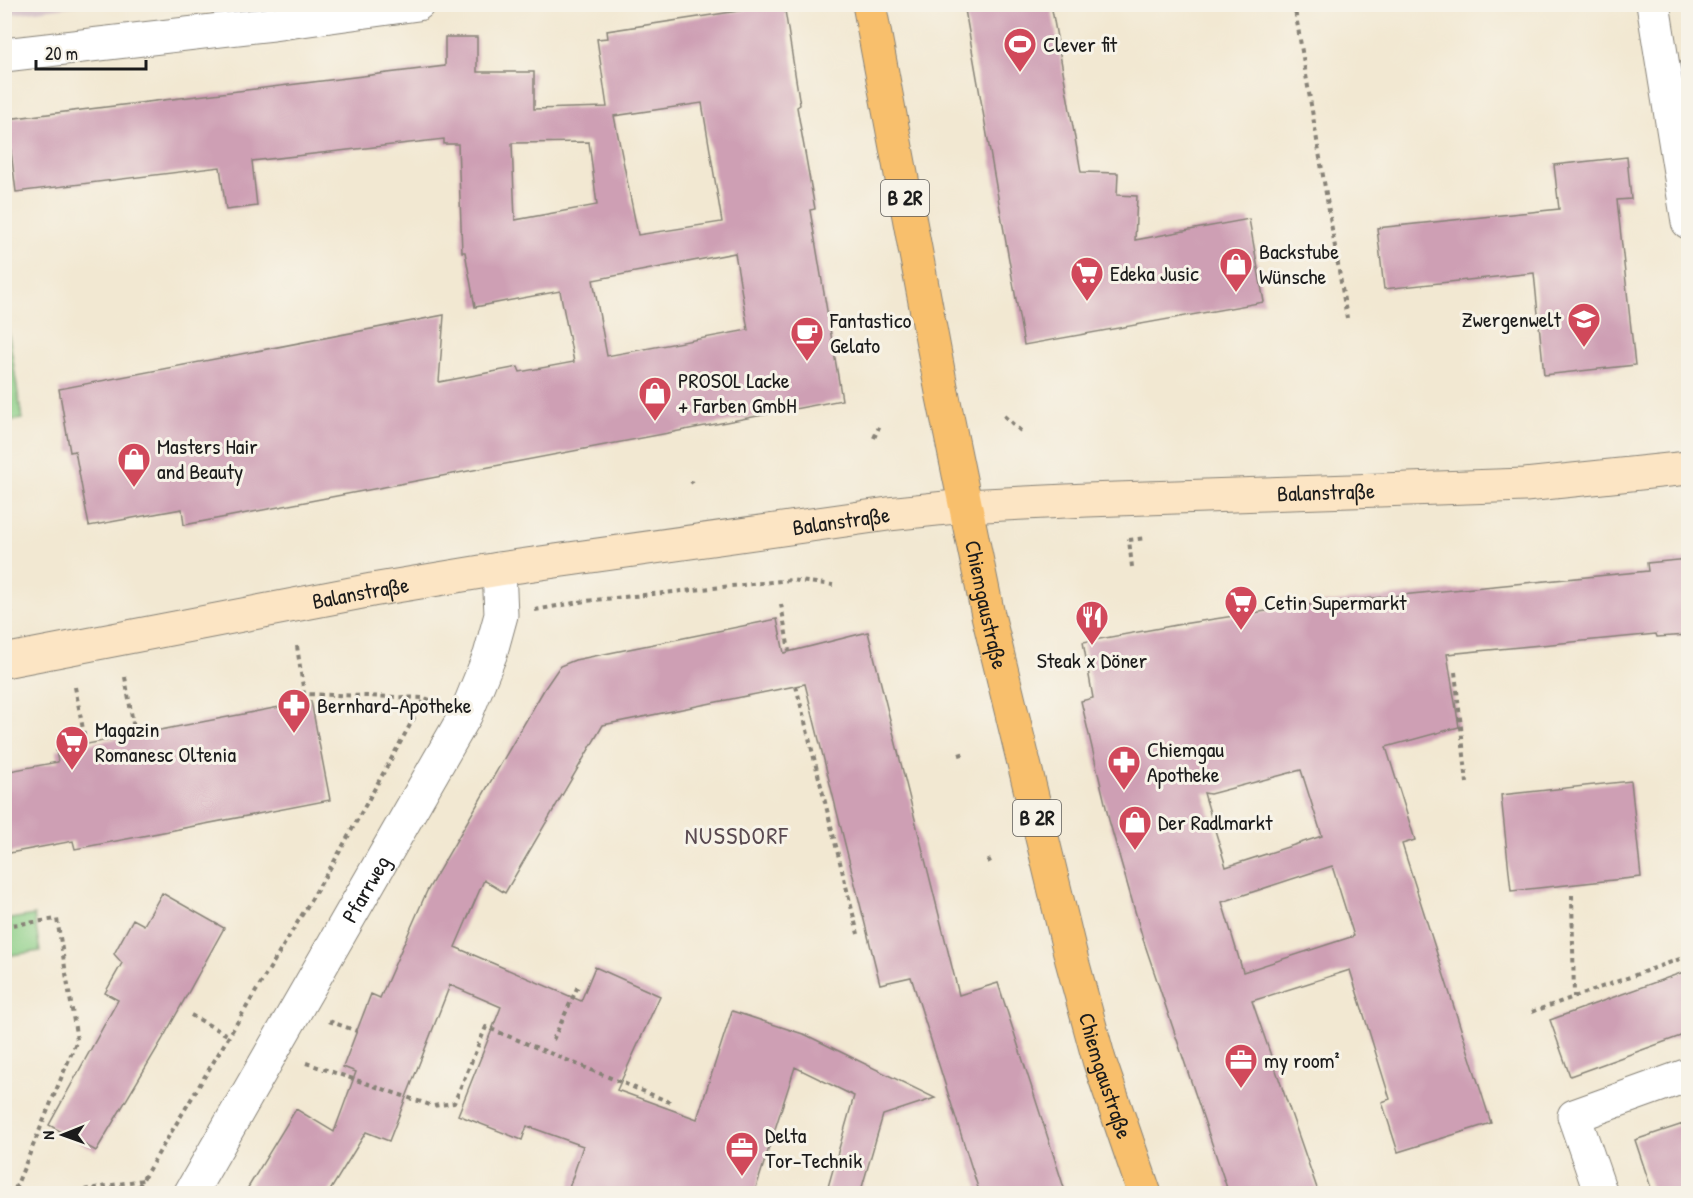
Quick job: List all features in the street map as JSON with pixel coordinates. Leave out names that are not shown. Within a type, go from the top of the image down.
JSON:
[{"type":"main road","name":"Chiemgaustraße","points":[[869,4],[988,615],[1072,961],[1099,1060],[1145,1194]]},
{"type":"street","points":[[4,55],[273,24],[418,4]]},
{"type":"street","points":[[1653,4],[1689,222]]},
{"type":"street","name":"Balanstraße","points":[[4,661],[372,590],[499,568],[888,514],[965,506],[1232,494],[1425,490],[1525,485],[1689,468]]},
{"type":"street","name":"Pfarrweg","points":[[189,1194],[466,714],[490,655],[501,615],[499,568]]},
{"type":"street","points":[[1601,1194],[1574,1116],[1689,1076]]},
{"type":"path","points":[[1294,4],[1347,318]]},
{"type":"path","points":[[1004,416],[1022,432]]},
{"type":"path","points":[[874,438],[879,427]]},
{"type":"path","points":[[1132,567],[1129,540],[1146,538]]},
{"type":"path","points":[[501,615],[585,601],[791,580],[833,585]]},
{"type":"path","points":[[4,582],[12,615]]},
{"type":"path","points":[[781,604],[789,651]]},
{"type":"path","points":[[297,646],[304,694],[425,698],[466,714]]},
{"type":"path","points":[[1455,672],[1467,783]]},
{"type":"path","points":[[125,677],[135,735]]},
{"type":"path","points":[[796,686],[858,934]]},
{"type":"path","points":[[75,687],[86,745]]},
{"type":"path","points":[[134,1194],[335,860],[425,698]]},
{"type":"path","points":[[959,755],[966,753]]},
{"type":"path","points":[[987,862],[993,859]]},
{"type":"path","points":[[1572,895],[1574,997]]},
{"type":"path","points":[[4,926],[57,919],[77,1040],[13,1194]]},
{"type":"path","points":[[1532,1012],[1689,956]]},
{"type":"path","points":[[553,1040],[579,984]]},
{"type":"path","points":[[191,1015],[229,1036]]},
{"type":"path","points":[[271,1051],[433,1106],[454,1103],[486,1027],[672,1103]]},
{"type":"path","points":[[58,1194],[143,1180]]},
{"type":"shaded area","points":[[6,5],[82,5],[5,15]]},
{"type":"green space","points":[[4,304],[22,419],[5,422],[4,422]]},
{"type":"green space","points":[[34,915],[40,951],[5,956],[5,920]]},
{"type":"building","points":[[784,4],[800,105],[797,107],[815,209],[810,210],[842,400],[184,525],[182,509],[89,526],[75,451],[70,452],[59,389],[444,315],[439,382],[518,367],[520,372],[574,362],[560,291],[475,307],[465,252],[462,252],[458,144],[444,144],[444,139],[252,161],[257,206],[226,210],[220,167],[16,192],[7,119],[445,66],[445,37],[477,37],[477,72],[534,72],[534,109],[607,107],[597,39],[608,38],[607,31]],"holes":[[[702,103],[722,222],[638,235],[614,116]],[[589,142],[597,205],[515,220],[512,143]],[[735,253],[748,330],[607,356],[593,280]]]},
{"type":"building","points":[[964,4],[1051,4],[1081,172],[1118,173],[1117,195],[1137,196],[1135,240],[1249,219],[1264,302],[1024,345]]},
{"type":"building","points":[[1627,157],[1631,199],[1617,200],[1635,365],[1544,375],[1534,273],[1384,289],[1377,228],[1559,209],[1554,165]]},
{"type":"building","points":[[1689,559],[1689,635],[1657,637],[1656,634],[1447,654],[1459,727],[1386,747],[1415,840],[1402,844],[1491,1123],[1398,1152],[1382,1102],[1390,1099],[1350,970],[1252,1001],[1319,1194],[1229,1194],[1143,939],[1109,820],[1081,701],[1093,698],[1083,642],[1299,606],[1648,571],[1647,563]],"holes":[[[1301,770],[1322,836],[1226,867],[1204,793],[1210,794]],[[1332,866],[1354,936],[1243,972],[1222,902]]]},
{"type":"building","points":[[777,619],[784,653],[868,632],[959,995],[998,983],[1066,1194],[980,1194],[911,977],[880,984],[805,684],[603,725],[505,893],[484,880],[455,947],[581,1001],[595,967],[660,996],[617,1090],[697,1119],[732,1011],[806,1035],[935,1098],[883,1115],[860,1194],[826,1194],[854,1096],[795,1067],[754,1194],[567,1194],[583,1146],[527,1126],[522,1140],[458,1115],[501,1007],[450,985],[389,1141],[366,1132],[328,1194],[244,1194],[296,1109],[334,1132],[356,1072],[343,1067],[371,994],[380,998],[427,891],[560,666],[575,660]]},
{"type":"building","points":[[311,701],[330,800],[75,849],[73,841],[4,854],[4,772],[58,762],[56,750]]},
{"type":"building","points":[[1631,781],[1641,877],[1511,891],[1501,795]]},
{"type":"building","points":[[162,893],[224,928],[162,1040],[96,1151],[49,1125],[118,1000],[105,993],[122,963],[114,954],[133,919],[144,925]]},
{"type":"building","points":[[1689,970],[1689,1033],[1570,1076],[1550,1020]]},
{"type":"building","points":[[1689,1122],[1689,1194],[1653,1194],[1635,1140]]},
{"type":"place","name":"Clever fit","points":[[1020,73]]},
{"type":"place","name":"Backstube Wünsche","points":[[1236,293]]},
{"type":"place","name":"Edeka Jusic","points":[[1087,302]]},
{"type":"place","name":"Zwergenwelt","points":[[1584,348]]},
{"type":"place","name":"Fantastico Gelato","points":[[807,362]]},
{"type":"place","name":"PROSOL Lacke + Farben GmbH","points":[[655,422]]},
{"type":"place","name":"Masters Hair and Beauty","points":[[134,488]]},
{"type":"place","name":"Cetin Supermarkt","points":[[1241,631]]},
{"type":"place","name":"Steak x Döner","points":[[1092,646]]},
{"type":"place","name":"Bernhard-Apotheke","points":[[294,734]]},
{"type":"place","name":"Magazin Romanesc Oltenia","points":[[72,771]]},
{"type":"place","name":"Chiemgau Apotheke","points":[[1124,791]]},
{"type":"place","name":"Der Radlmarkt","points":[[1135,851]]},
{"type":"place","name":"my room²","points":[[1241,1089]]},
{"type":"place","name":"Delta Tor-Technik","points":[[742,1177]]},
{"type":"district","name":"NUSSDORF","points":[[737,836]]}]
